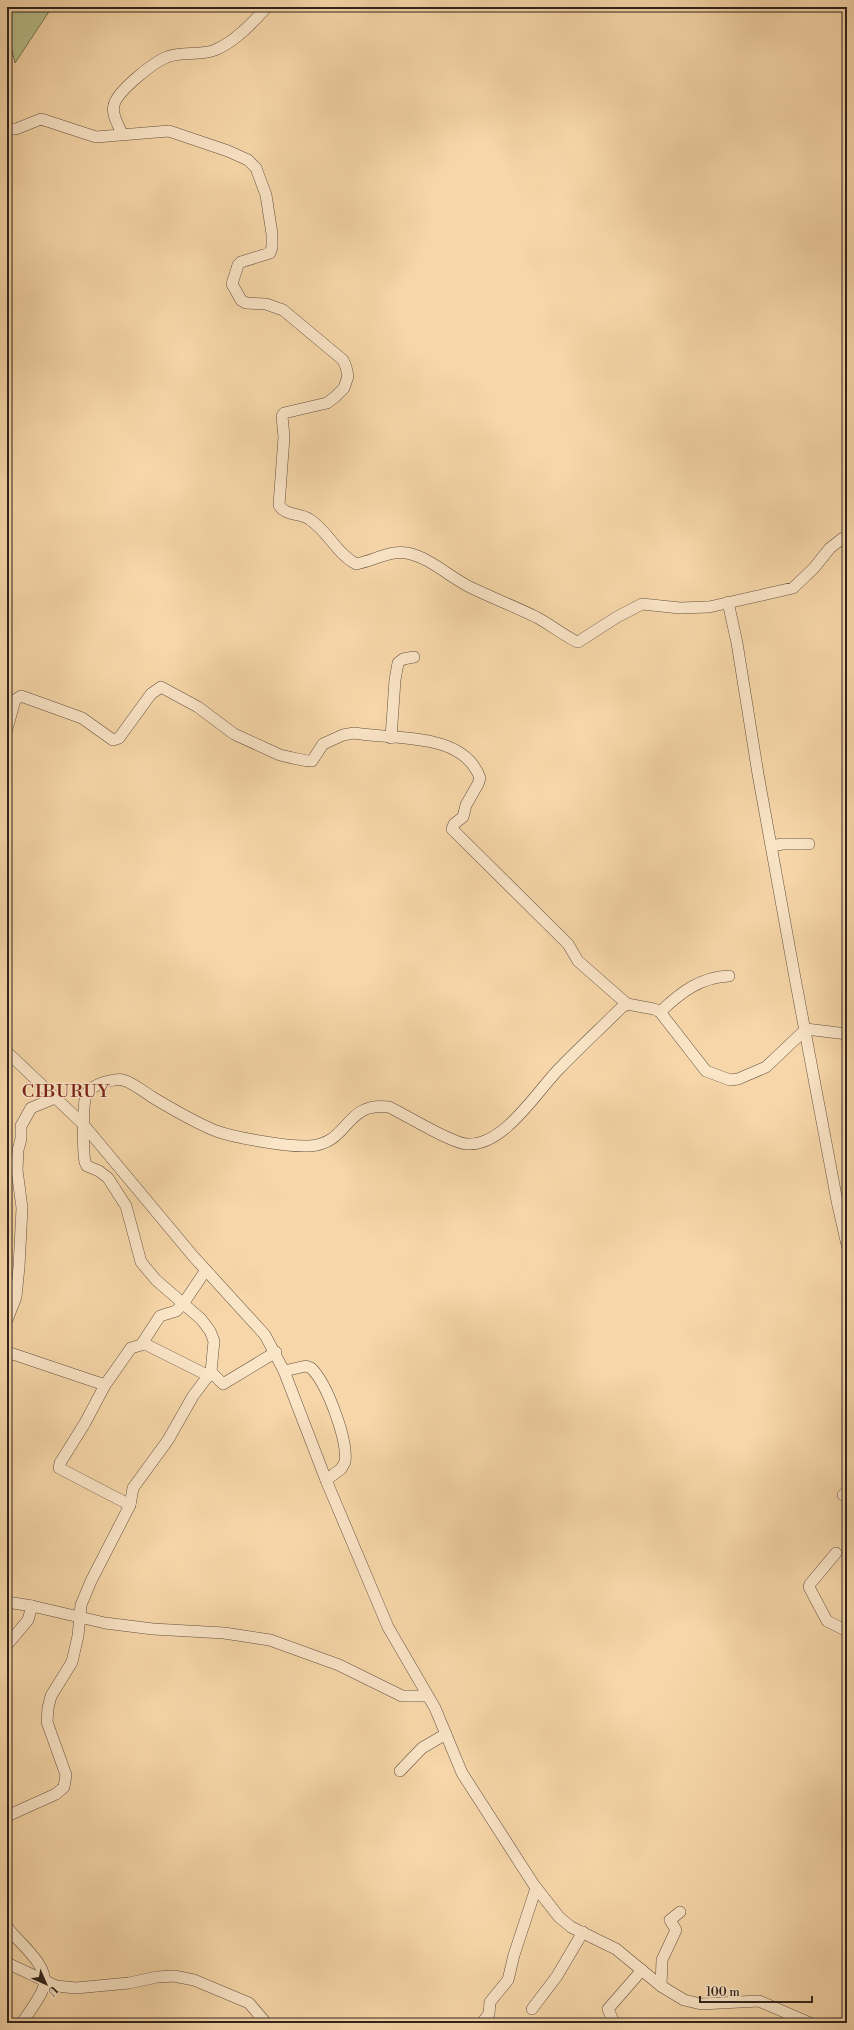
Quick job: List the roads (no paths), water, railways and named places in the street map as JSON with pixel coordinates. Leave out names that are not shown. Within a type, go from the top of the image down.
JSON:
[{"type":"street","points":[[122,134],[114,114],[113,106],[120,93],[168,56],[204,54],[216,49],[249,26],[266,7]]},
{"type":"street","points":[[7,127],[12,130],[41,119],[96,137],[169,131],[234,153],[248,160],[256,168],[266,195],[272,234],[272,247],[270,253],[241,262],[238,265],[232,284],[241,300],[246,303],[266,304],[283,310],[343,360],[348,376],[344,388],[327,403],[284,413],[282,416],[281,420],[284,437],[279,501],[281,508],[286,512],[309,519],[326,533],[337,548],[356,564],[389,554],[406,553],[418,557],[474,589],[537,617],[574,641],[581,641],[617,617],[642,604],[680,608],[709,607],[793,588],[814,568],[830,548],[847,537]]},
{"type":"street","points":[[728,602],[737,642],[758,774],[837,1201],[847,1245]]},
{"type":"street","points":[[391,738],[394,680],[398,663],[402,659],[414,657]]},
{"type":"street","points":[[7,729],[15,700],[21,696],[82,718],[113,740],[119,738],[151,694],[161,687],[198,707],[234,734],[287,757],[296,757],[309,762],[312,761],[323,744],[354,733],[391,738],[433,741],[446,745],[474,766],[480,778],[466,805],[463,817],[454,824],[452,829],[568,944],[578,960],[627,1004],[654,1009],[660,1012],[690,1048],[706,1071],[730,1080],[738,1079],[766,1068],[806,1029]]},
{"type":"street","points":[[772,846],[782,844],[809,844]]},
{"type":"street","points":[[660,1012],[684,991],[697,983],[714,976],[729,976]]},
{"type":"street","points":[[7,1816],[56,1794],[64,1787],[66,1775],[47,1722],[48,1708],[51,1696],[72,1662],[78,1636],[81,1605],[91,1581],[130,1505],[133,1488],[168,1440],[193,1396],[210,1374],[214,1341],[213,1335],[201,1318],[156,1280],[142,1262],[126,1206],[112,1183],[99,1171],[87,1166],[84,1162],[83,1124],[85,1098],[88,1091],[103,1083],[122,1080],[201,1124],[225,1134],[258,1140],[308,1146],[319,1144],[336,1136],[360,1111],[378,1105],[389,1107],[452,1140],[464,1144],[476,1144],[490,1139],[507,1126],[558,1070],[621,1008],[627,1004]]},
{"type":"street","points":[[806,1029],[847,1034]]},
{"type":"street","points":[[7,1052],[83,1124],[206,1270],[265,1335],[276,1352],[326,1480],[388,1627],[435,1708],[462,1772],[536,1888],[564,1922],[616,1950],[661,1986],[684,2000],[701,2004],[759,2001],[810,2023]]},
{"type":"street","points":[[7,1320],[16,1297],[19,1267],[22,1208],[17,1160],[22,1139],[20,1128],[31,1108],[55,1098]]},
{"type":"street","points":[[130,1505],[59,1468],[60,1463],[85,1423],[105,1385],[131,1348],[140,1346],[143,1343],[160,1316],[176,1311],[183,1304],[206,1270]]},
{"type":"street","points":[[143,1343],[210,1374],[223,1384],[276,1352]]},
{"type":"street","points":[[7,1352],[105,1385]]},
{"type":"street","points":[[284,1371],[306,1366],[311,1368],[337,1417],[341,1430],[345,1462],[341,1469],[326,1480]]},
{"type":"street","points":[[836,1553],[810,1584],[810,1587],[827,1621],[847,1631]]},
{"type":"street","points":[[7,1602],[80,1616],[91,1621],[105,1624],[153,1629],[224,1632],[270,1640],[339,1665],[402,1696],[427,1696]]},
{"type":"street","points":[[7,1645],[28,1620],[32,1606]]},
{"type":"street","points":[[400,1771],[422,1748],[446,1734]]},
{"type":"street","points":[[482,2023],[490,2014],[490,2002],[508,1980],[514,1955],[536,1888]]},
{"type":"street","points":[[661,1986],[662,1960],[666,1948],[676,1930],[670,1920],[680,1912]]},
{"type":"street","points":[[7,1928],[39,1964],[45,1974],[43,1990],[22,2023]]},
{"type":"street","points":[[532,2009],[557,1976],[583,1932]]},
{"type":"street","points":[[7,1963],[45,1982],[63,1987],[89,1988],[174,1976],[201,1982],[249,2003],[266,2023]]},
{"type":"street","points":[[614,2023],[609,2014],[608,2008],[642,1970]]},
{"type":"district","name":"CIBURUY","points":[[66,1091]]}]
